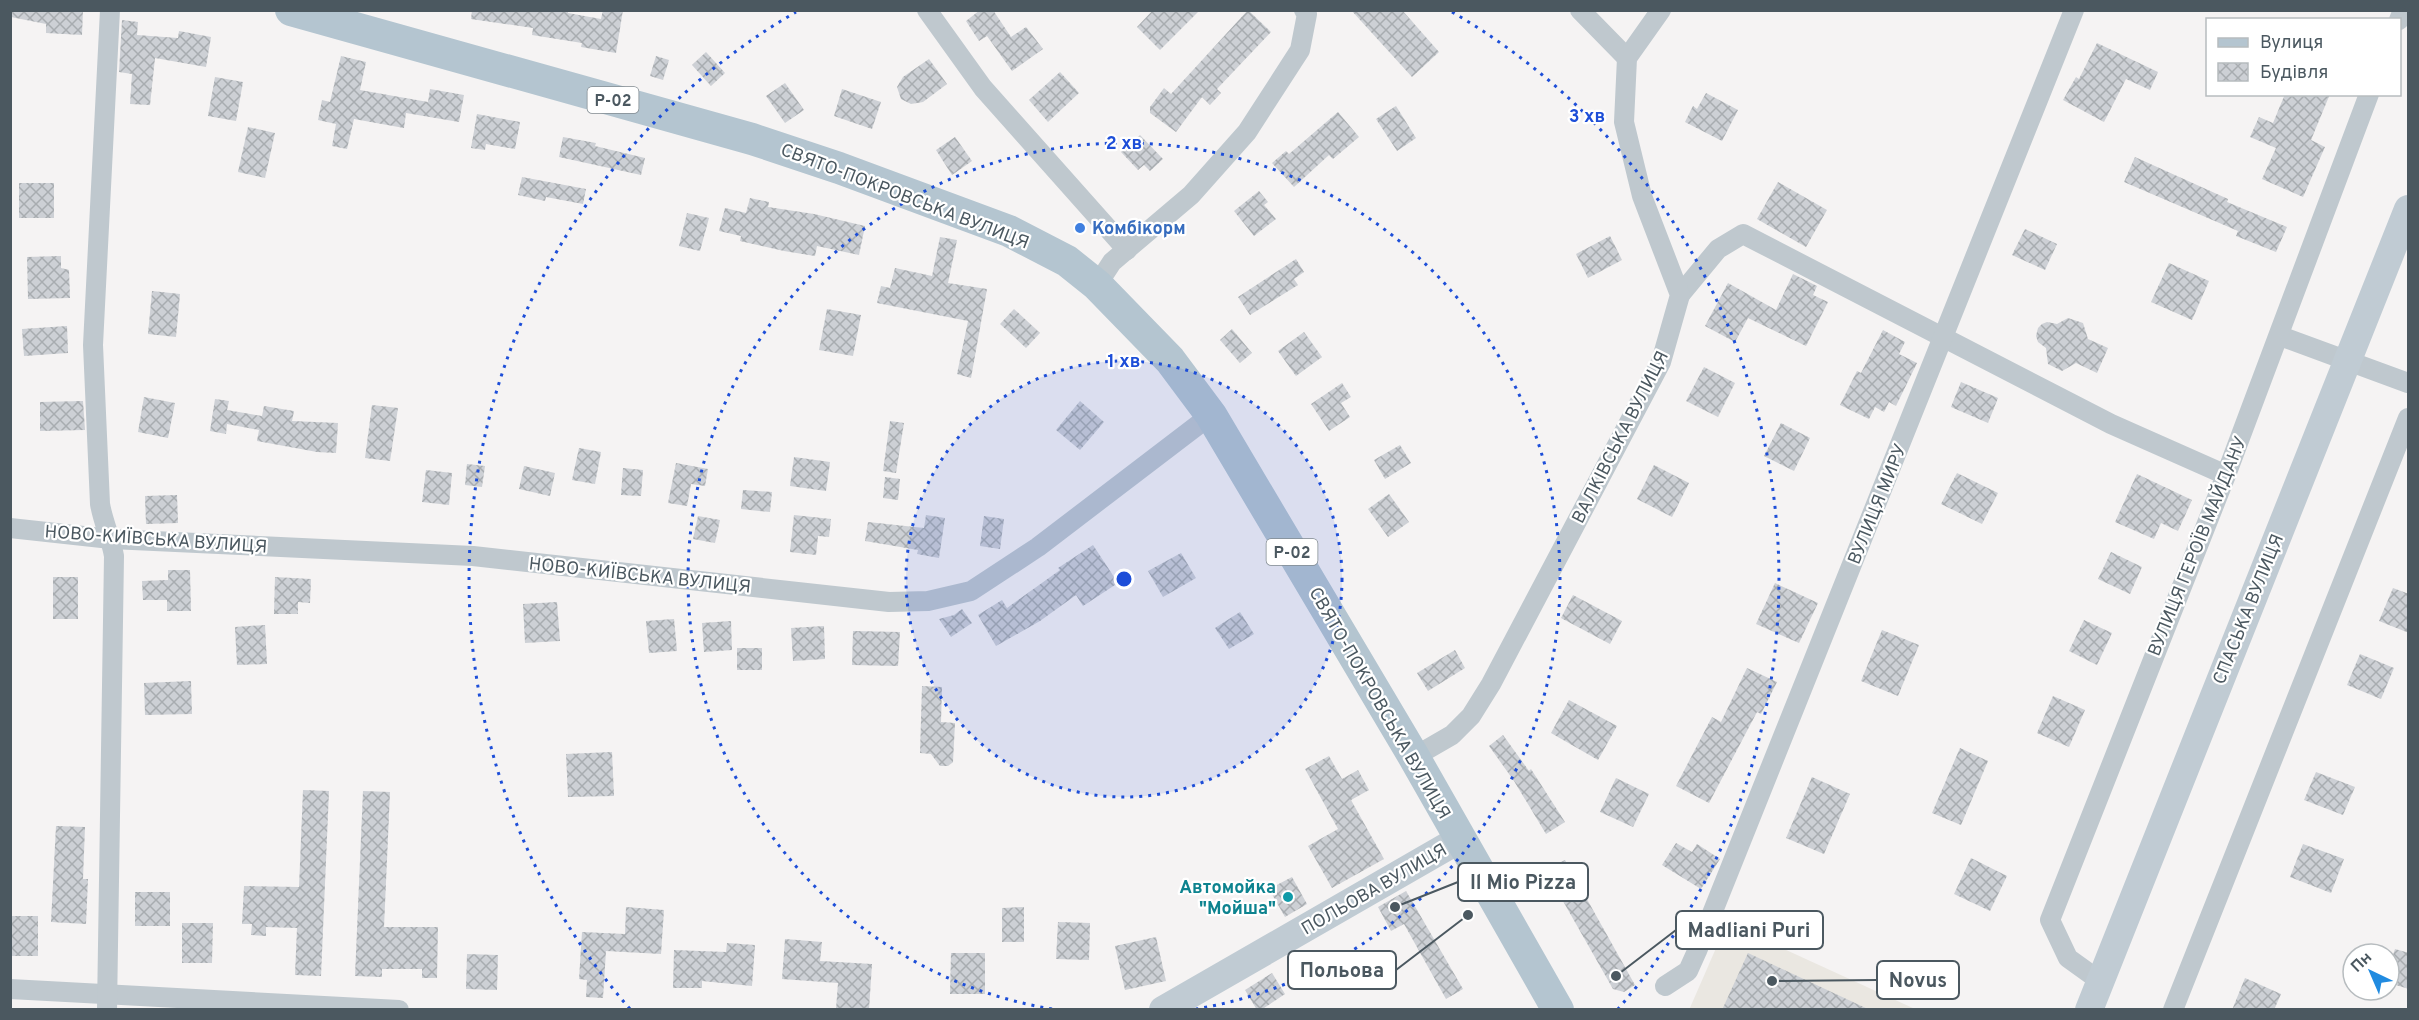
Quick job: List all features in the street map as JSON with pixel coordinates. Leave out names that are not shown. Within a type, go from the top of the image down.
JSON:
[{"type":"main road","name":"СВЯТО-ПОКРОВСЬКА ВУЛИЦЯ","points":[[291,10],[752,139],[1009,231],[1067,261],[1097,285],[1170,360],[1211,415],[1414,757],[1558,1010]]},
{"type":"street","points":[[107,1001],[114,556],[100,504],[93,345],[110,10]]},
{"type":"street","points":[[927,10],[983,88],[1127,250]]},
{"type":"street","points":[[1097,285],[1112,262],[1191,195],[1247,132],[1300,50],[1307,14],[1304,10]]},
{"type":"street","points":[[1580,10],[1627,58]]},
{"type":"street","points":[[1661,10],[1627,58],[1624,122],[1641,196],[1680,295],[1718,249],[1743,234],[2111,424],[2226,475]]},
{"type":"street","name":"ВУЛИЦЯ МИРУ","points":[[1665,986],[1688,971],[1697,951],[2074,10]]},
{"type":"street","name":"ВУЛИЦЯ ГЕРОЇВ МАЙДАНУ","points":[[2100,981],[2068,958],[2050,920],[2280,336],[2368,96]]},
{"type":"street","name":"СПАСЬКА ВУЛИЦЯ","points":[[2089,1010],[2347,359],[2409,209]]},
{"type":"street","name":"ВАЛКІВСЬКА ВУЛИЦЯ","points":[[1414,757],[1452,735],[1471,716],[1491,684],[1661,362],[1680,295]]},
{"type":"street","points":[[2280,336],[2409,383]]},
{"type":"street","name":"НОВО-КИЇВСЬКА ВУЛИЦЯ","points":[[10,528],[111,539],[473,556],[889,602],[928,601],[971,591],[1038,547],[1211,415]]},
{"type":"street","points":[[2173,1010],[2409,418]]},
{"type":"street","name":"ПОЛЬОВА ВУЛИЦЯ","points":[[1163,1010],[1460,840]]},
{"type":"street","points":[[10,989],[107,1001],[399,1010]]},
{"type":"shaded area","points":[[1727,923],[1915,1009],[1689,1010]]},
{"type":"building","points":[[11,10],[83,10],[82,35],[46,33],[46,24],[11,17]]},
{"type":"building","points":[[472,10],[568,10],[568,13],[601,19],[603,10],[623,10],[616,53],[581,47],[582,43],[532,35],[533,28],[471,19]]},
{"type":"building","points":[[980,10],[993,10],[1011,37],[1026,27],[1043,49],[1012,71],[987,36],[979,41],[966,21]]},
{"type":"building","points":[[1153,10],[1200,10],[1160,50],[1137,27]]},
{"type":"building","points":[[1248,10],[1271,32],[1217,89],[1221,93],[1210,105],[1202,97],[1176,132],[1150,113],[1150,107],[1164,88],[1171,94]]},
{"type":"building","points":[[1351,10],[1402,10],[1439,52],[1412,77]]},
{"type":"building","points":[[122,20],[138,22],[137,35],[178,38],[179,31],[211,37],[206,67],[155,58],[150,105],[130,104],[132,74],[119,72]]},
{"type":"building","points":[[2097,43],[2158,72],[2150,90],[2126,79],[2104,122],[2063,100],[2076,77],[2079,79]]},
{"type":"building","points":[[706,52],[725,73],[711,86],[692,65]]},
{"type":"building","points":[[341,56],[366,62],[360,90],[428,102],[430,89],[464,95],[459,122],[406,113],[404,128],[354,119],[347,149],[332,146],[336,124],[318,120],[322,100],[330,102]]},
{"type":"building","points":[[656,56],[669,60],[663,80],[650,76]]},
{"type":"building","points":[[929,59],[947,84],[923,102],[911,104],[901,99],[897,87],[903,77]]},
{"type":"building","points":[[1060,72],[1079,93],[1048,122],[1029,100]]},
{"type":"building","points":[[215,77],[243,82],[236,121],[208,116]]},
{"type":"building","points":[[785,83],[804,110],[785,123],[766,96]]},
{"type":"building","points":[[842,89],[881,102],[872,129],[834,116]]},
{"type":"building","points":[[1706,93],[1738,110],[1722,141],[1685,122],[1693,106],[1697,109]]},
{"type":"building","points":[[2284,96],[2329,96],[2311,140],[2325,147],[2303,197],[2262,179],[2276,148],[2250,137],[2259,117],[2273,123]]},
{"type":"building","points":[[1396,106],[1416,138],[1397,151],[1376,119]]},
{"type":"building","points":[[1338,112],[1359,137],[1333,159],[1329,155],[1294,187],[1272,163],[1286,151],[1289,154]]},
{"type":"building","points":[[477,114],[520,122],[515,149],[486,144],[485,150],[471,148]]},
{"type":"building","points":[[248,127],[275,133],[265,178],[238,172]]},
{"type":"building","points":[[1140,135],[1163,159],[1150,171],[1144,165],[1138,170],[1121,152]]},
{"type":"building","points":[[563,137],[596,143],[595,146],[645,158],[641,175],[559,157]]},
{"type":"building","points":[[955,137],[972,161],[952,175],[936,150]]},
{"type":"building","points":[[2135,157],[2228,199],[2227,202],[2287,227],[2276,252],[2236,236],[2238,231],[2124,182]]},
{"type":"building","points":[[522,177],[586,189],[583,204],[546,197],[545,201],[518,195]]},
{"type":"building","points":[[1778,182],[1827,210],[1806,247],[1757,219]]},
{"type":"building","points":[[19,183],[54,183],[54,218],[19,218]]},
{"type":"building","points":[[1259,191],[1268,202],[1264,205],[1276,219],[1254,236],[1234,211]]},
{"type":"building","points":[[750,198],[769,202],[768,207],[814,214],[865,226],[859,255],[817,246],[815,256],[784,251],[740,241],[741,236],[719,231],[725,208],[746,213]]},
{"type":"building","points":[[687,213],[709,218],[700,251],[679,246]]},
{"type":"building","points":[[2025,229],[2057,244],[2045,270],[2012,255]]},
{"type":"building","points":[[1610,236],[1622,260],[1588,278],[1576,254]]},
{"type":"building","points":[[940,237],[957,240],[948,283],[987,289],[971,378],[957,374],[968,321],[877,303],[881,286],[890,288],[895,268],[932,276]]},
{"type":"building","points":[[61,256],[61,268],[69,270],[70,298],[28,299],[27,257]]},
{"type":"building","points":[[1296,259],[1304,272],[1294,279],[1298,285],[1250,315],[1238,297]]},
{"type":"building","points":[[2169,263],[2209,281],[2192,320],[2151,302]]},
{"type":"building","points":[[1793,274],[1817,286],[1813,295],[1828,302],[1806,346],[1748,318],[1735,342],[1705,326],[1728,283],[1776,310]]},
{"type":"building","points":[[152,291],[180,294],[176,337],[148,334]]},
{"type":"building","points":[[827,309],[861,315],[853,356],[819,350]]},
{"type":"building","points":[[1014,309],[1040,333],[1026,348],[1000,324]]},
{"type":"building","points":[[2068,318],[2083,323],[2088,339],[2108,348],[2097,373],[2076,363],[2062,371],[2048,364],[2046,348],[2038,342],[2036,336],[2038,328],[2047,322],[2057,324]]},
{"type":"building","points":[[67,326],[68,353],[24,356],[22,329]]},
{"type":"building","points":[[1232,329],[1252,353],[1240,363],[1220,340]]},
{"type":"building","points":[[1883,330],[1905,342],[1899,354],[1917,363],[1896,406],[1889,402],[1884,412],[1875,407],[1869,419],[1840,405],[1857,371],[1861,373]]},
{"type":"building","points":[[1304,332],[1322,357],[1296,376],[1278,351]]},
{"type":"building","points":[[1704,367],[1735,383],[1718,417],[1686,401]]},
{"type":"building","points":[[1961,382],[1998,398],[1988,423],[1951,407]]},
{"type":"building","points":[[1342,383],[1351,397],[1341,403],[1350,417],[1329,431],[1311,404]]},
{"type":"building","points":[[144,397],[175,403],[168,438],[138,432]]},
{"type":"building","points":[[215,399],[229,401],[227,410],[262,416],[264,406],[294,411],[292,421],[338,423],[336,453],[317,452],[257,441],[259,430],[227,424],[226,434],[210,431]]},
{"type":"building","points":[[83,401],[85,430],[40,431],[40,402]]},
{"type":"building","points":[[1080,401],[1104,422],[1080,450],[1056,430]]},
{"type":"building","points":[[372,405],[398,408],[390,461],[365,458]]},
{"type":"building","points":[[890,421],[904,423],[896,473],[883,471]]},
{"type":"building","points":[[1781,423],[1810,438],[1794,471],[1764,456]]},
{"type":"building","points":[[1400,445],[1411,463],[1385,479],[1374,460]]},
{"type":"building","points":[[579,448],[601,452],[595,484],[572,480]]},
{"type":"building","points":[[794,457],[830,462],[826,491],[790,486]]},
{"type":"building","points":[[676,463],[708,469],[705,486],[691,484],[687,506],[668,503]]},
{"type":"building","points":[[467,464],[485,466],[482,487],[465,485]]},
{"type":"building","points":[[1654,465],[1689,483],[1672,517],[1637,499]]},
{"type":"building","points":[[524,466],[555,473],[550,496],[519,489]]},
{"type":"building","points":[[623,468],[643,470],[641,496],[621,495]]},
{"type":"building","points":[[426,470],[452,473],[449,505],[422,502]]},
{"type":"building","points":[[1957,473],[1998,493],[1982,524],[1941,504]]},
{"type":"building","points":[[2137,474],[2192,500],[2178,531],[2161,523],[2154,539],[2115,522]]},
{"type":"building","points":[[885,477],[900,479],[898,500],[883,498]]},
{"type":"building","points":[[743,490],[772,492],[770,512],[741,509]]},
{"type":"building","points":[[1389,494],[1409,522],[1388,537],[1368,509]]},
{"type":"building","points":[[177,495],[178,523],[146,524],[145,496]]},
{"type":"building","points":[[794,515],[831,519],[829,537],[818,536],[816,555],[790,552]]},
{"type":"building","points":[[926,515],[945,518],[939,558],[917,554],[918,550],[865,541],[868,522],[924,528]]},
{"type":"building","points":[[698,516],[720,520],[715,543],[693,539]]},
{"type":"building","points":[[984,516],[1004,519],[1000,549],[980,546]]},
{"type":"building","points":[[1093,545],[1118,583],[1083,606],[1076,595],[1040,621],[996,646],[978,615],[1002,600],[1007,608],[1060,570],[1058,568]]},
{"type":"building","points":[[2111,552],[2142,567],[2130,594],[2098,579]]},
{"type":"building","points":[[1181,553],[1196,578],[1163,597],[1148,571]]},
{"type":"building","points":[[168,570],[190,570],[191,611],[167,611],[167,600],[143,600],[142,581],[168,580]]},
{"type":"building","points":[[53,577],[78,577],[78,619],[53,619]]},
{"type":"building","points":[[275,577],[311,579],[310,603],[298,602],[298,614],[274,614]]},
{"type":"building","points":[[1775,583],[1818,603],[1799,643],[1756,624]]},
{"type":"building","points":[[2393,588],[2409,594],[2409,633],[2379,621]]},
{"type":"building","points":[[1573,595],[1622,621],[1610,644],[1561,618]]},
{"type":"building","points":[[557,602],[560,641],[525,643],[523,604]]},
{"type":"building","points":[[962,609],[972,623],[951,637],[939,619],[954,615]]},
{"type":"building","points":[[1240,612],[1254,634],[1229,649],[1215,628]]},
{"type":"building","points":[[674,619],[677,651],[649,653],[646,621]]},
{"type":"building","points":[[2084,620],[2112,633],[2097,665],[2069,651]]},
{"type":"building","points":[[731,621],[732,650],[704,652],[702,623]]},
{"type":"building","points":[[265,625],[267,664],[237,665],[235,627]]},
{"type":"building","points":[[824,626],[825,659],[793,661],[791,628]]},
{"type":"building","points":[[1882,630],[1919,645],[1898,696],[1861,681]]},
{"type":"building","points":[[853,631],[900,632],[898,666],[852,665]]},
{"type":"building","points":[[737,648],[762,648],[762,670],[737,670]]},
{"type":"building","points":[[1455,650],[1465,668],[1428,691],[1417,673]]},
{"type":"building","points":[[2360,654],[2394,668],[2381,699],[2347,685]]},
{"type":"building","points":[[1747,668],[1777,682],[1761,714],[1757,712],[1709,803],[1676,786],[1712,717],[1721,722]]},
{"type":"building","points":[[191,681],[192,714],[145,715],[144,683]]},
{"type":"building","points":[[922,686],[942,687],[941,722],[955,723],[953,762],[948,766],[940,766],[931,754],[920,753]]},
{"type":"building","points":[[2053,696],[2085,710],[2069,747],[2037,733]]},
{"type":"building","points":[[1569,700],[1617,726],[1598,760],[1551,733]]},
{"type":"building","points":[[1503,735],[1529,771],[1531,769],[1565,822],[1546,834],[1514,781],[1489,746]]},
{"type":"building","points":[[1960,748],[1988,761],[1961,825],[1932,813]]},
{"type":"building","points":[[612,752],[614,796],[568,797],[566,754]]},
{"type":"building","points":[[1329,756],[1342,779],[1358,770],[1369,790],[1351,800],[1384,859],[1332,888],[1308,846],[1338,829],[1305,769]]},
{"type":"building","points":[[2316,772],[2355,787],[2343,815],[2304,800]]},
{"type":"building","points":[[1812,777],[1850,794],[1824,854],[1786,838]]},
{"type":"building","points":[[1616,778],[1649,794],[1633,827],[1600,812]]},
{"type":"building","points":[[303,790],[329,791],[321,976],[295,975],[297,928],[266,927],[266,936],[251,935],[252,924],[242,924],[244,886],[299,887]]},
{"type":"building","points":[[363,791],[390,792],[384,927],[438,927],[437,978],[422,978],[422,969],[382,969],[382,977],[355,976]]},
{"type":"building","points":[[56,826],[85,827],[83,879],[88,879],[86,924],[51,922]]},
{"type":"building","points":[[1676,843],[1692,852],[1697,844],[1720,859],[1701,889],[1662,865]]},
{"type":"building","points":[[2303,844],[2344,859],[2331,893],[2290,877]]},
{"type":"building","points":[[1971,858],[2007,876],[1990,911],[1954,894]]},
{"type":"building","points":[[1565,860],[1635,985],[1624,992],[1613,989],[1551,880],[1549,868]]},
{"type":"building","name":"Автомойка \"Мойша\"","points":[[1292,877],[1307,904],[1285,917],[1269,889]]},
{"type":"building","points":[[1406,891],[1463,989],[1446,999],[1404,924],[1391,931],[1378,907]]},
{"type":"building","points":[[135,892],[170,892],[170,926],[135,926]]},
{"type":"building","points":[[626,907],[664,910],[661,954],[606,951],[603,998],[586,997],[587,980],[579,979],[582,932],[625,934]]},
{"type":"building","points":[[1024,907],[1024,942],[1002,942],[1002,908]]},
{"type":"building","points":[[10,916],[38,916],[38,956],[10,956]]},
{"type":"building","points":[[1058,922],[1090,923],[1089,960],[1056,959]]},
{"type":"building","points":[[182,923],[213,923],[212,963],[182,963]]},
{"type":"building","points":[[1156,937],[1166,981],[1125,990],[1115,946]]},
{"type":"building","points":[[785,939],[822,942],[820,961],[872,964],[869,1010],[836,1009],[838,983],[782,979]]},
{"type":"building","points":[[727,943],[755,945],[752,986],[702,981],[702,988],[673,988],[674,950],[726,952]]},
{"type":"building","points":[[2401,951],[2409,953],[2409,989],[2401,987]]},
{"type":"building","points":[[951,953],[985,953],[985,994],[950,994]]},
{"type":"building","points":[[1748,953],[1870,1010],[1722,1010]]},
{"type":"building","points":[[467,954],[498,955],[497,990],[466,989]]},
{"type":"building","points":[[1272,973],[1285,994],[1261,1010],[1257,1010],[1245,990]]},
{"type":"building","points":[[2245,978],[2281,994],[2274,1010],[2232,1010]]},
{"type":"place","name":"Комбікорм","points":[[1080,228]]},
{"type":"place","name":"Автомойка \"Мойша\"","points":[[1288,897]]},
{"type":"place","name":"Il Mio Pizza","points":[[1395,907]]},
{"type":"place","name":"Польова","points":[[1468,915]]},
{"type":"place","name":"Madliani Puri","points":[[1616,976]]},
{"type":"place","name":"Novus","points":[[1772,981]]}]
